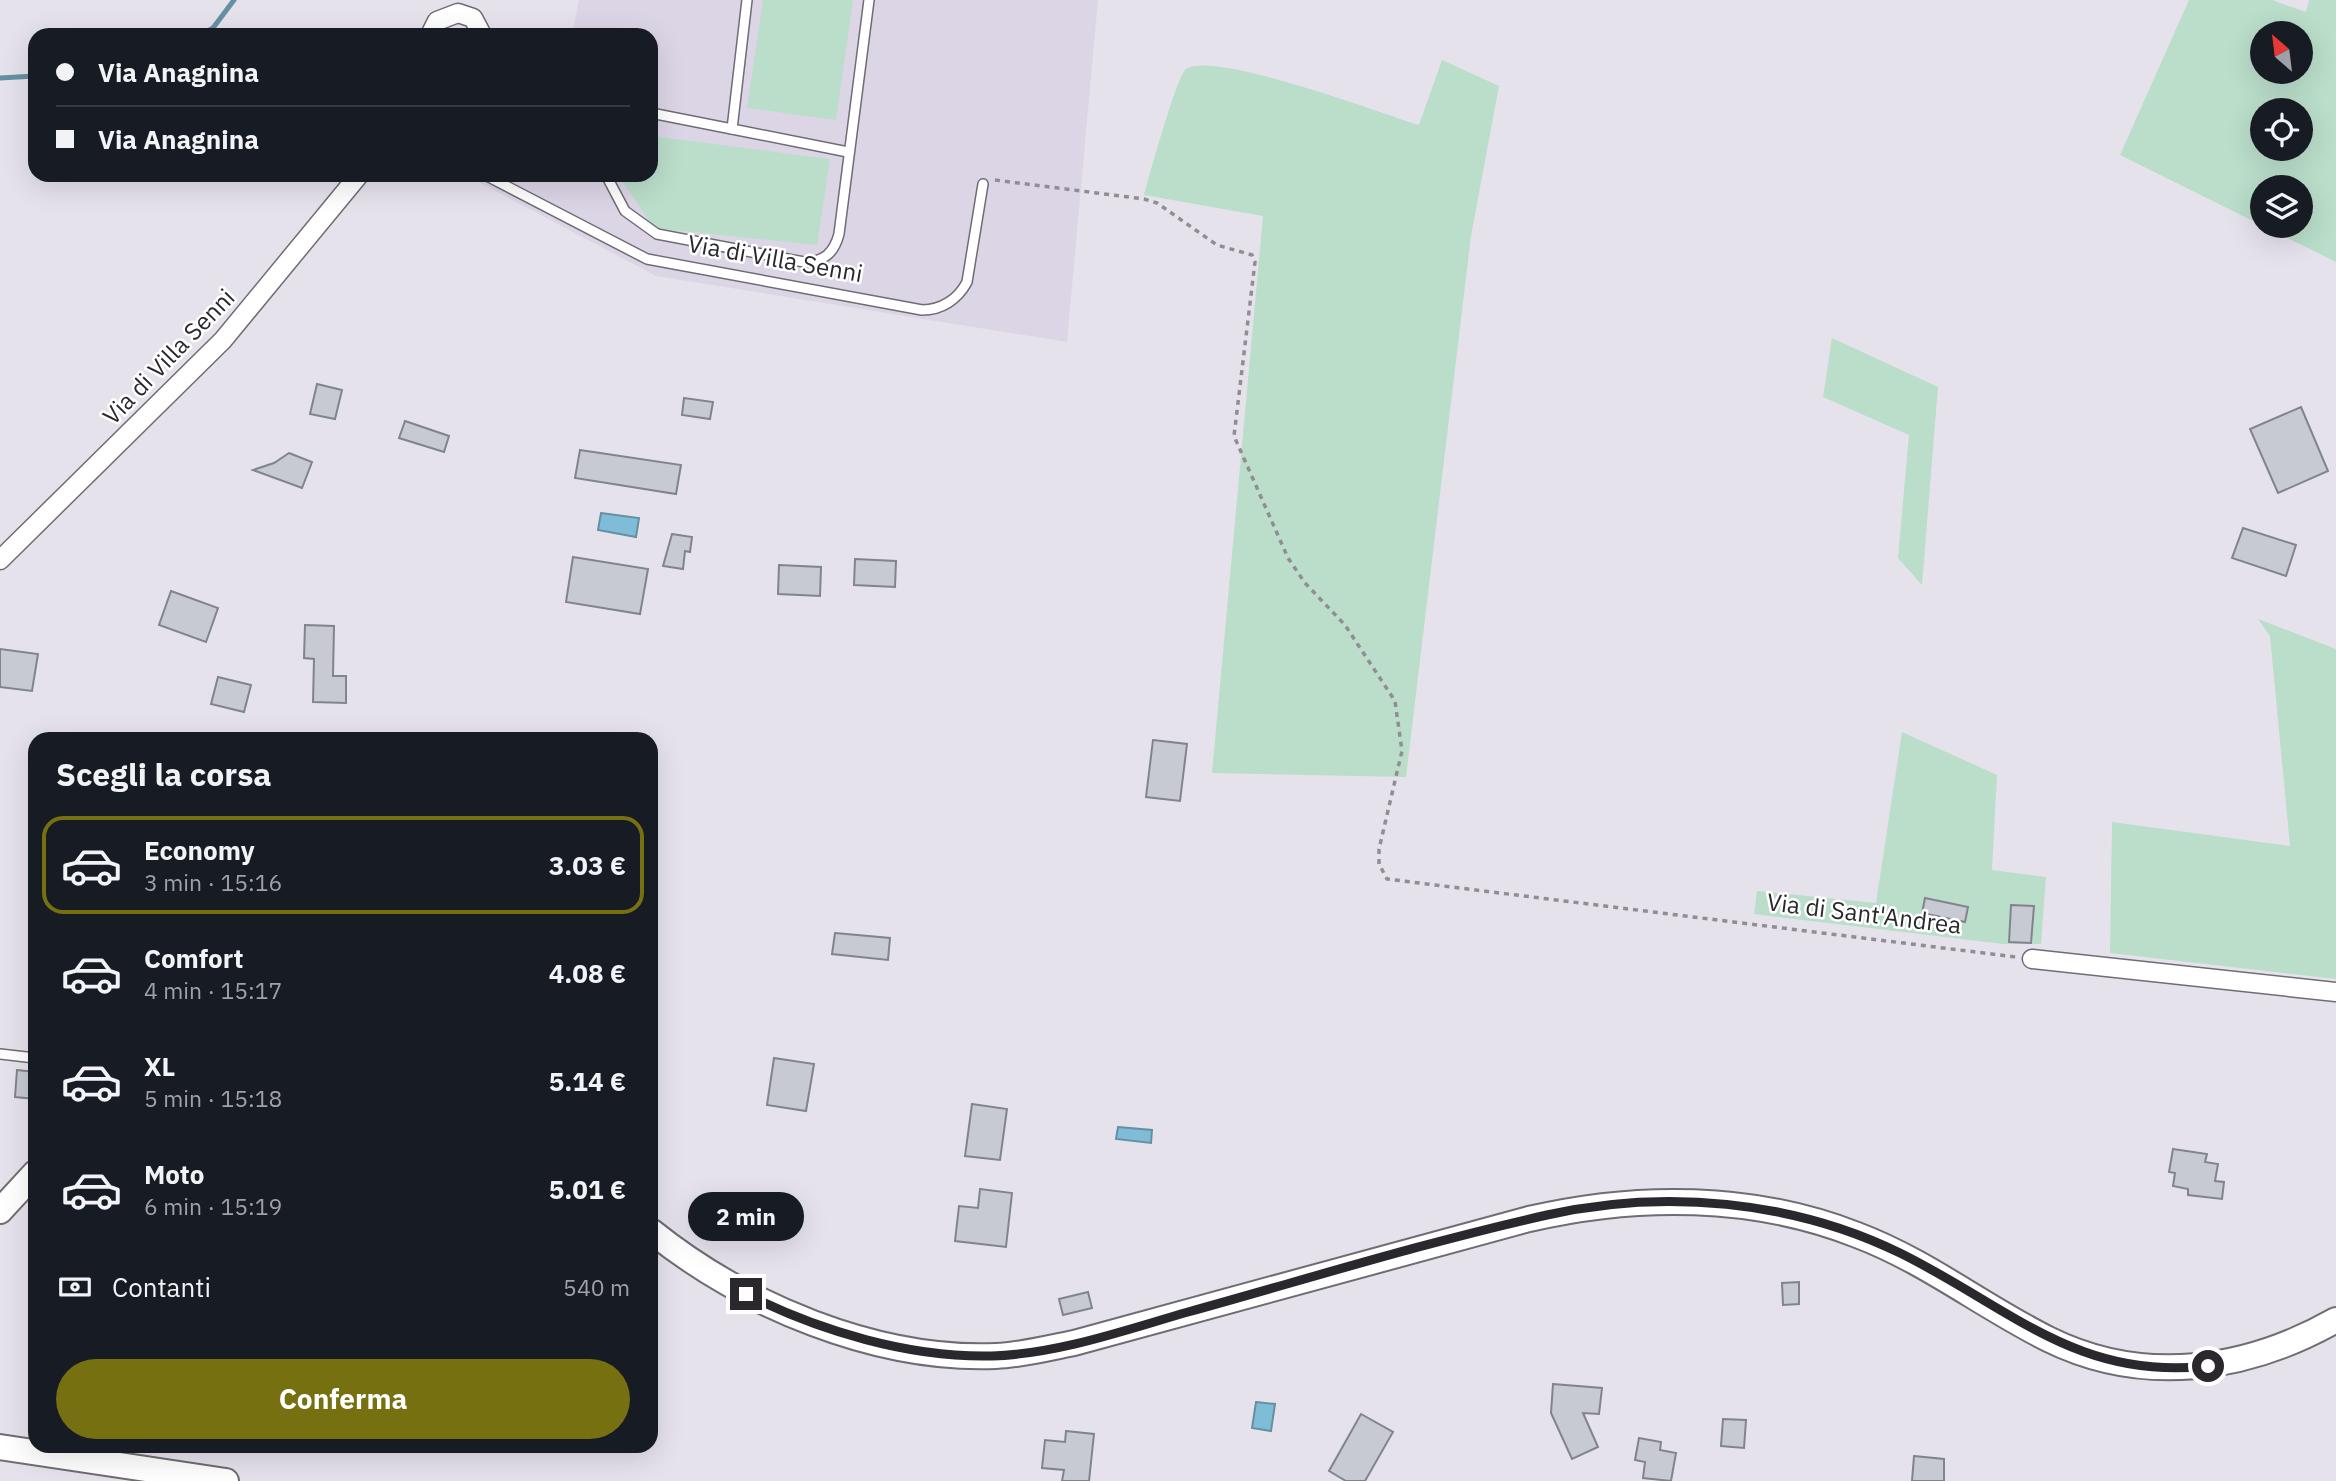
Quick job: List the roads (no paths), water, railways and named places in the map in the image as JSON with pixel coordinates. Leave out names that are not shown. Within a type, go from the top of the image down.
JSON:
[{"type":"main road","points":[[0,1211],[28,1181]]},
{"type":"main road","points":[[658,1236],[735,1289],[795,1315],[895,1345],[966,1355],[1017,1354],[1074,1343],[1529,1219],[1584,1207],[1646,1202],[1758,1208],[1821,1222],[1900,1253],[2064,1346],[2138,1365],[2190,1368],[2242,1360],[2298,1340],[2336,1320]]},
{"type":"main road","points":[[0,1445],[28,1451]]},
{"type":"main road","points":[[42,1453],[226,1481]]},
{"type":"street","points":[[432,28],[437,0]]},
{"type":"street","points":[[433,28],[443,16],[461,7],[479,28]]},
{"type":"street","name":"Via di Villa Senni","points":[[0,560],[223,341],[353,182]]},
{"type":"street","points":[[2032,959],[2336,992]]},
{"type":"lane","points":[[732,129],[747,0]]},
{"type":"lane","points":[[610,182],[625,211],[657,234],[811,262],[825,258],[837,242],[869,0]]},
{"type":"lane","points":[[658,114],[848,152]]},
{"type":"lane","name":"Via di Villa Senni","points":[[498,182],[647,259],[922,310],[946,305],[960,293],[967,282],[983,184]]},
{"type":"lane","points":[[0,1054],[28,1057]]},
{"type":"water","points":[[601,513],[639,518],[636,537],[598,530]]},
{"type":"water","points":[[1118,1127],[1152,1130],[1151,1143],[1116,1139]]},
{"type":"water","points":[[1256,1402],[1275,1404],[1271,1431],[1252,1428]]},
{"type":"waterway","points":[[213,28],[234,0]]},
{"type":"waterway","points":[[0,78],[28,76]]}]
